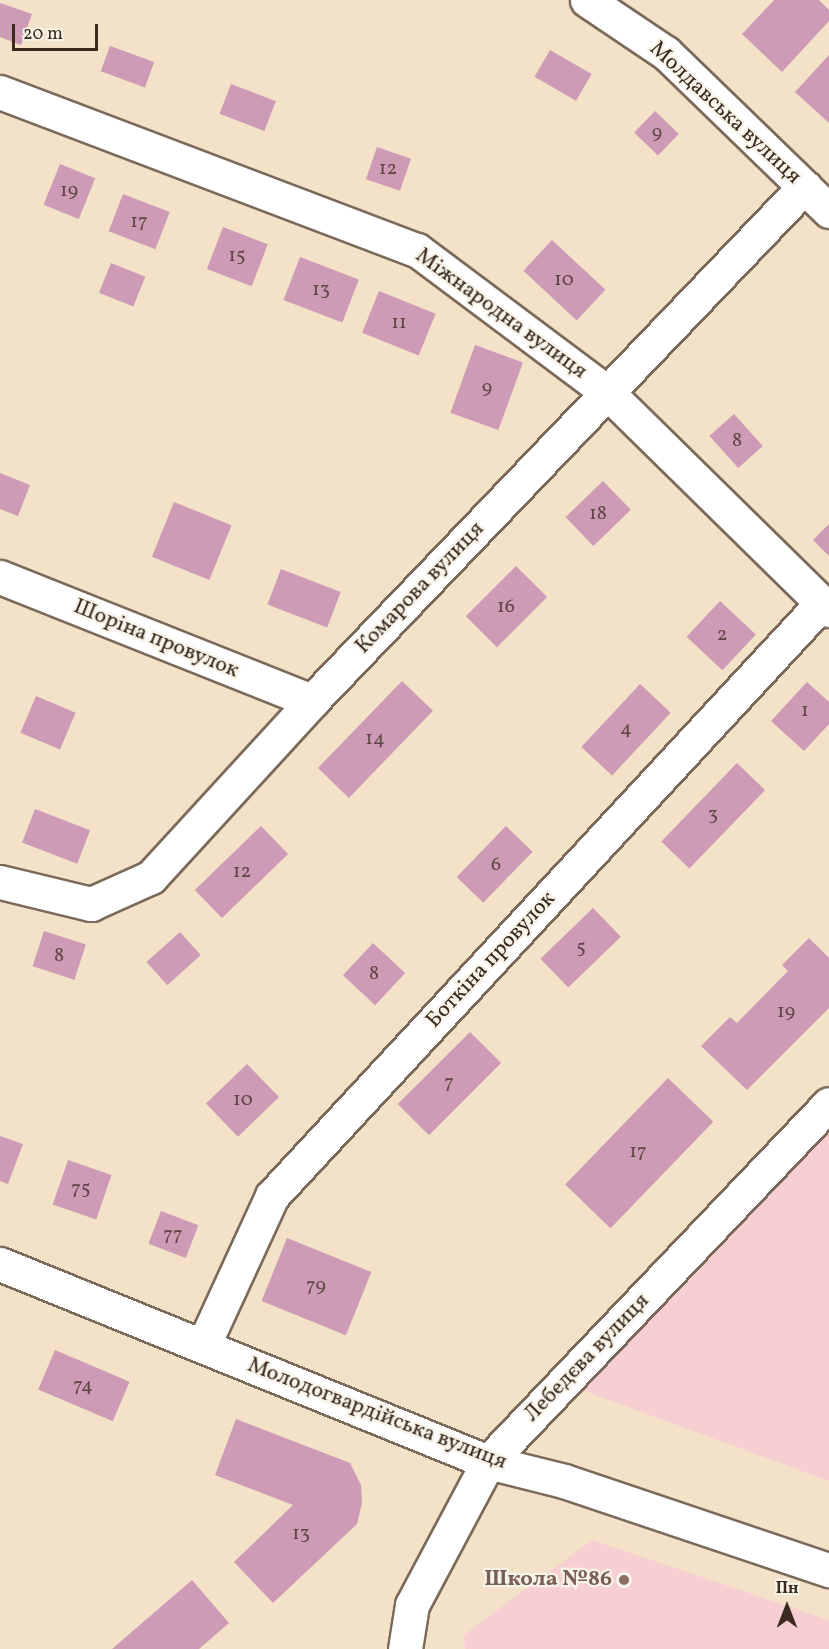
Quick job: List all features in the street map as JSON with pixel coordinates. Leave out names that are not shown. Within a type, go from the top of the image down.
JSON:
[{"type":"street","name":"Молдавська вулиця","points":[[587,0],[666,53],[829,211]]},
{"type":"street","name":"Міжнародна вулиця","points":[[1,96],[417,250],[608,392],[825,607]]},
{"type":"street","name":"Комарова вулиця","points":[[0,882],[92,904],[150,877],[312,701],[804,187]]},
{"type":"street","name":"Шоріна провулок","points":[[0,577],[312,701]]},
{"type":"street","name":"Боткіна провулок","points":[[203,1346],[272,1196],[825,607]]},
{"type":"street","name":"Лебедєва вулиця","points":[[405,1649],[412,1605],[488,1462],[829,1104]]},
{"type":"street","name":"Молодогвардійська вулиця","points":[[0,1264],[488,1462],[564,1481],[829,1570]]},
{"type":"shaded area","points":[[829,1121],[829,1481],[579,1389]]},
{"type":"shaded area","name":"Школа №86","points":[[592,1540],[829,1620],[829,1649],[465,1649],[464,1635]]},
{"type":"building","points":[[774,0],[819,0],[829,10],[829,21],[782,72],[742,34]]},
{"type":"building","points":[[0,3],[32,14],[21,45],[0,37]]},
{"type":"building","points":[[110,46],[154,62],[145,87],[101,71]]},
{"type":"building","points":[[550,50],[592,74],[576,101],[534,77]]},
{"type":"building","points":[[829,55],[829,123],[795,92]]},
{"type":"building","points":[[231,84],[276,101],[264,131],[220,114]]},
{"type":"building","points":[[655,111],[679,134],[658,156],[634,133]]},
{"type":"building","points":[[377,147],[411,159],[400,191],[366,179]]},
{"type":"building","points":[[60,164],[95,178],[79,219],[44,205]]},
{"type":"building","points":[[123,194],[170,212],[155,249],[109,231]]},
{"type":"building","points":[[223,227],[268,244],[252,286],[207,269]]},
{"type":"building","points":[[552,240],[605,290],[577,321],[523,271]]},
{"type":"building","points":[[300,257],[359,280],[342,323],[284,300]]},
{"type":"building","points":[[111,263],[145,277],[133,307],[99,293]]},
{"type":"building","points":[[379,291],[436,314],[419,356],[362,333]]},
{"type":"building","points":[[475,345],[523,362],[498,430],[450,413]]},
{"type":"building","points":[[734,414],[763,446],[738,468],[709,436]]},
{"type":"building","points":[[0,473],[30,485],[18,516],[0,509]]},
{"type":"building","points":[[603,481],[631,510],[593,546],[566,517]]},
{"type":"building","points":[[174,502],[231,525],[209,580],[152,557]]},
{"type":"building","points":[[829,524],[829,556],[813,540]]},
{"type":"building","points":[[516,566],[547,597],[497,647],[466,616]]},
{"type":"building","points":[[281,569],[341,592],[327,627],[267,604]]},
{"type":"building","points":[[720,601],[756,634],[722,670],[687,637]]},
{"type":"building","points":[[402,681],[433,711],[349,798],[318,768]]},
{"type":"building","points":[[807,682],[829,702],[829,724],[804,751],[771,721]]},
{"type":"building","points":[[640,684],[671,713],[612,776],[581,747]]},
{"type":"building","points":[[36,696],[76,713],[60,750],[20,733]]},
{"type":"building","points":[[737,763],[765,790],[689,868],[661,841]]},
{"type":"building","points":[[35,809],[90,830],[77,864],[22,843]]},
{"type":"building","points":[[261,826],[288,854],[222,918],[195,890]]},
{"type":"building","points":[[506,826],[533,852],[483,903],[457,877]]},
{"type":"building","points":[[593,908],[621,937],[568,987],[540,959]]},
{"type":"building","points":[[44,931],[86,945],[74,980],[33,966]]},
{"type":"building","points":[[180,932],[201,955],[167,985],[147,962]]},
{"type":"building","points":[[809,938],[829,958],[829,1008],[747,1090],[701,1046],[730,1017],[737,1023],[788,971],[782,965]]},
{"type":"building","points":[[373,943],[405,973],[375,1005],[343,975]]},
{"type":"building","points":[[470,1032],[501,1063],[429,1135],[398,1104]]},
{"type":"building","points":[[247,1064],[279,1097],[238,1137],[206,1104]]},
{"type":"building","points":[[668,1078],[713,1122],[611,1228],[565,1184]]},
{"type":"building","points":[[0,1136],[23,1144],[8,1184],[0,1181]]},
{"type":"building","points":[[68,1160],[111,1175],[96,1219],[53,1204]]},
{"type":"building","points":[[161,1211],[198,1225],[186,1258],[148,1244]]},
{"type":"building","points":[[287,1238],[371,1272],[346,1335],[262,1301]]},
{"type":"building","points":[[55,1350],[130,1382],[113,1421],[38,1390]]},
{"type":"building","points":[[236,1419],[350,1463],[361,1485],[362,1503],[357,1524],[273,1603],[234,1562],[293,1505],[215,1475]]},
{"type":"building","points":[[192,1580],[229,1623],[199,1649],[112,1649]]},
{"type":"place","name":"Школа №86","points":[[624,1580]]}]
